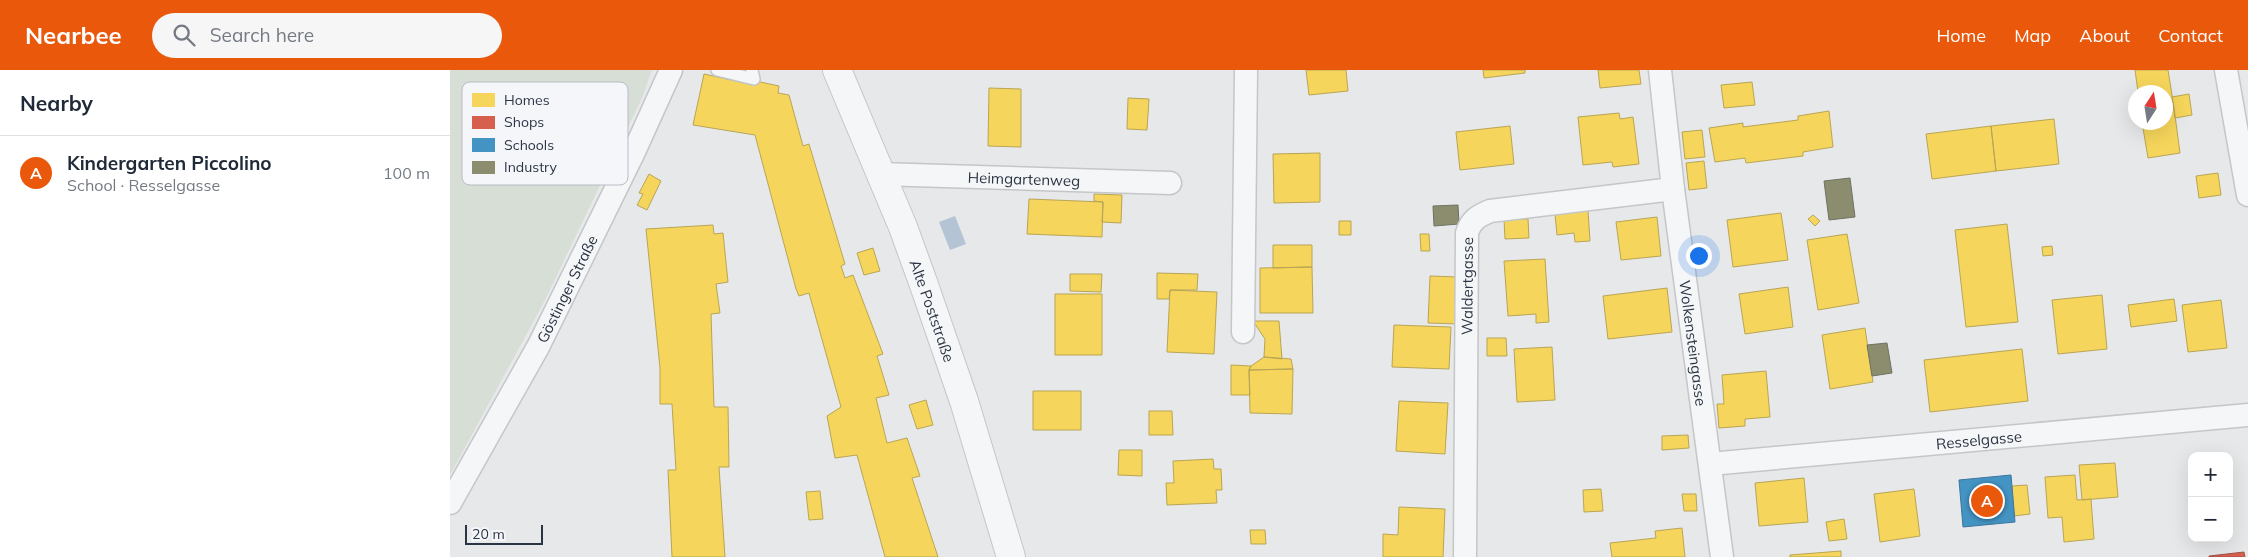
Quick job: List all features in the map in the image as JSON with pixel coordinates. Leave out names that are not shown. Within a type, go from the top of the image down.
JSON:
[{"type":"street","name":"Göstinger Straße","points":[[628,164],[671,70]]},
{"type":"street","name":"Alte Poststraße","points":[[837,70],[879,174],[903,227],[964,401],[1011,557]]},
{"type":"street","points":[[1243,332],[1246,70]]},
{"type":"street","name":"Wolkensteingasse","points":[[1660,70],[1673,189],[1722,557]]},
{"type":"street","points":[[2226,70],[2248,195]]},
{"type":"street","name":"Heimgartenweg","points":[[879,174],[1170,183]]},
{"type":"street","name":"Göstinger Straße","points":[[450,503],[538,347],[618,185]]},
{"type":"street","name":"Waldertgasse","points":[[1466,557],[1467,242],[1469,226],[1473,219],[1490,211],[1673,189]]},
{"type":"street","name":"Resselgasse","points":[[1710,464],[2248,415]]},
{"type":"lane","points":[[717,70],[754,79],[752,70]]},
{"type":"shaded area","points":[[450,70],[652,70],[642,98],[628,127],[628,82],[462,82],[462,185],[600,185],[545,300],[450,475]]},
{"type":"water","points":[[955,216],[966,244],[950,250],[939,222]]},
{"type":"building: Homes","points":[[1306,70],[1346,70],[1348,91],[1309,95]]},
{"type":"building: Homes","points":[[1483,70],[1525,70],[1525,73],[1484,78]]},
{"type":"building: Homes","points":[[1598,70],[1639,70],[1641,84],[1600,88]]},
{"type":"building: Homes","points":[[2135,70],[2168,70],[2170,85],[2137,85]]},
{"type":"building: Homes","points":[[704,74],[750,84],[751,80],[779,86],[778,93],[789,95],[803,146],[809,144],[845,264],[841,266],[845,278],[853,275],[883,354],[877,356],[889,395],[876,398],[887,443],[907,438],[920,476],[912,478],[938,557],[885,557],[857,455],[835,458],[827,416],[841,407],[809,293],[799,296],[796,289],[755,135],[693,125]]},
{"type":"building: Homes","points":[[1752,82],[1755,105],[1724,108],[1721,85]]},
{"type":"building: Homes","points":[[989,88],[1021,89],[1021,147],[988,146]]},
{"type":"building: Homes","points":[[2189,94],[2192,115],[2175,118],[2173,97]]},
{"type":"building: Homes","points":[[1128,98],[1149,99],[1147,130],[1127,129]]},
{"type":"building: Homes","points":[[2173,108],[2180,153],[2148,158],[2143,130],[2173,130]]},
{"type":"building: Homes","points":[[1829,111],[1833,147],[1803,152],[1803,156],[1746,163],[1745,158],[1715,162],[1709,128],[1743,123],[1743,127],[1798,120],[1798,116]]},
{"type":"building: Homes","points":[[1619,113],[1620,119],[1633,117],[1639,164],[1613,167],[1612,162],[1583,165],[1578,117]]},
{"type":"building: Homes","points":[[2054,119],[2059,164],[1996,171],[1991,126]]},
{"type":"building: Homes","points":[[1510,126],[1514,164],[1460,170],[1456,132]]},
{"type":"building: Homes","points":[[1991,126],[1996,171],[1932,179],[1926,134]]},
{"type":"building: Homes","points":[[1702,130],[1705,157],[1685,159],[1682,132]]},
{"type":"building: Homes","points":[[1320,153],[1320,202],[1274,203],[1273,154]]},
{"type":"building: Homes","points":[[1704,161],[1707,188],[1689,190],[1686,163]]},
{"type":"building: Homes","points":[[2218,173],[2221,195],[2199,198],[2196,176]]},
{"type":"building: Homes","points":[[649,174],[661,181],[647,210],[637,205],[643,194],[639,193]]},
{"type":"building: Homes","points":[[1094,194],[1122,195],[1121,223],[1102,222],[1103,202],[1094,201]]},
{"type":"building: Homes","points":[[1029,199],[1103,202],[1102,237],[1027,234]]},
{"type":"building: Homes","points":[[1588,211],[1590,241],[1575,242],[1574,233],[1557,235],[1555,214]]},
{"type":"building: Homes","points":[[1781,213],[1788,260],[1733,267],[1727,220]]},
{"type":"building: Homes","points":[[1813,215],[1820,221],[1815,226],[1808,219]]},
{"type":"building: Homes","points":[[1657,217],[1661,256],[1621,260],[1616,222]]},
{"type":"building: Homes","points":[[1504,219],[1528,219],[1529,238],[1505,239]]},
{"type":"building: Homes","points":[[1339,221],[1351,221],[1351,235],[1339,235]]},
{"type":"building: Homes","points":[[2007,224],[2018,322],[1966,327],[1955,230]]},
{"type":"building: Homes","points":[[713,225],[714,234],[723,233],[728,282],[716,284],[720,313],[711,314],[714,407],[728,407],[729,467],[719,467],[725,557],[672,557],[668,470],[676,470],[672,404],[660,404],[660,368],[646,229]]},
{"type":"building: Homes","points":[[1420,234],[1429,234],[1430,251],[1421,251]]},
{"type":"building: Homes","points":[[1847,234],[1859,303],[1818,310],[1807,240]]},
{"type":"building: Homes","points":[[1273,245],[1312,245],[1312,267],[1273,268]]},
{"type":"building: Homes","points":[[2052,246],[2053,255],[2043,256],[2042,247]]},
{"type":"building: Homes","points":[[873,248],[880,271],[864,275],[857,253]]},
{"type":"building: Homes","points":[[1545,259],[1549,322],[1536,323],[1536,314],[1508,316],[1504,261]]},
{"type":"building: Homes","points":[[1312,267],[1313,313],[1260,313],[1260,268]]},
{"type":"building: Homes","points":[[1157,273],[1198,274],[1197,290],[1170,290],[1169,299],[1157,299]]},
{"type":"building: Homes","points":[[1070,274],[1102,274],[1101,292],[1070,291]]},
{"type":"building: Homes","points":[[1430,276],[1459,277],[1458,324],[1428,323]]},
{"type":"building: Homes","points":[[1788,287],[1793,327],[1745,334],[1739,294]]},
{"type":"building: Homes","points":[[1667,288],[1672,332],[1608,339],[1603,296]]},
{"type":"building: Homes","points":[[1170,290],[1217,292],[1214,354],[1167,352]]},
{"type":"building: Homes","points":[[1055,294],[1102,294],[1102,355],[1055,355]]},
{"type":"building: Homes","points":[[2102,295],[2107,349],[2058,354],[2052,300]]},
{"type":"building: Homes","points":[[2174,299],[2177,321],[2131,327],[2128,305]]},
{"type":"building: Homes","points":[[2221,300],[2227,348],[2188,352],[2182,305]]},
{"type":"building: Homes","points":[[1253,321],[1279,321],[1282,359],[1264,357],[1265,339]]},
{"type":"building: Homes","points":[[1394,325],[1451,327],[1449,369],[1392,367]]},
{"type":"building: Homes","points":[[1865,328],[1873,382],[1830,389],[1822,335]]},
{"type":"building: Homes","points":[[1487,338],[1506,338],[1507,356],[1487,356]]},
{"type":"building: Homes","points":[[1552,347],[1555,400],[1517,402],[1514,349]]},
{"type":"building: Homes","points":[[2022,349],[2028,401],[1930,412],[1924,360]]},
{"type":"building: Homes","points":[[1264,357],[1291,359],[1293,369],[1249,370],[1251,366]]},
{"type":"building: Homes","points":[[1231,365],[1251,366],[1249,370],[1250,395],[1231,395]]},
{"type":"building: Homes","points":[[1293,369],[1292,414],[1250,413],[1249,370]]},
{"type":"building: Homes","points":[[1766,371],[1770,417],[1745,419],[1745,426],[1719,428],[1717,404],[1724,404],[1722,375]]},
{"type":"building: Homes","points":[[1033,391],[1081,391],[1081,430],[1033,430]]},
{"type":"building: Homes","points":[[926,400],[933,425],[917,429],[909,405]]},
{"type":"building: Homes","points":[[1399,401],[1448,403],[1445,454],[1396,451]]},
{"type":"building: Homes","points":[[1149,411],[1172,411],[1173,435],[1149,435]]},
{"type":"building: Homes","points":[[1688,435],[1689,448],[1662,450],[1662,436]]},
{"type":"building: Homes","points":[[1119,450],[1142,450],[1142,476],[1118,475]]},
{"type":"building: Homes","points":[[1213,459],[1214,469],[1221,469],[1222,490],[1216,490],[1217,503],[1167,505],[1166,483],[1174,483],[1173,461]]},
{"type":"building: Homes","points":[[2115,463],[2118,497],[2082,500],[2079,465]]},
{"type":"building: Homes","points":[[2075,475],[2077,500],[2091,499],[2094,539],[2064,542],[2062,517],[2048,518],[2045,477]]},
{"type":"building: Homes","points":[[1804,478],[1808,522],[1759,526],[1755,483]]},
{"type":"building: Homes","points":[[2027,485],[2030,514],[2014,516],[2012,486]]},
{"type":"building: Homes","points":[[1601,489],[1603,511],[1584,512],[1583,490]]},
{"type":"building: Homes","points":[[1914,489],[1920,536],[1880,542],[1874,494]]},
{"type":"building: Homes","points":[[820,491],[823,519],[809,520],[806,492]]},
{"type":"building: Homes","points":[[1682,494],[1696,494],[1697,511],[1684,511]]},
{"type":"building: Homes","points":[[1399,507],[1445,509],[1443,557],[1383,557],[1383,534],[1398,535]]},
{"type":"building: Homes","points":[[1844,519],[1847,539],[1829,541],[1826,522]]},
{"type":"building: Homes","points":[[1682,528],[1685,557],[1612,557],[1610,543],[1656,538],[1655,531]]},
{"type":"building: Homes","points":[[1250,530],[1265,530],[1266,544],[1251,544]]},
{"type":"building: Homes","points":[[1841,551],[1841,557],[1790,557],[1790,555]]},
{"type":"building: Shops","points":[[2244,552],[2245,557],[2209,557],[2209,556]]},
{"type":"building: Schools","points":[[2011,475],[2015,522],[1963,527],[1959,480]]},
{"type":"building: Industry","points":[[1850,178],[1855,217],[1829,220],[1824,181]]},
{"type":"building: Industry","points":[[1458,205],[1459,224],[1434,226],[1433,206]]},
{"type":"building: Industry","points":[[1887,343],[1892,373],[1872,376],[1867,345]]},
{"type":"place","name":"Kindergarten Piccolino","points":[[1987,501]]}]
